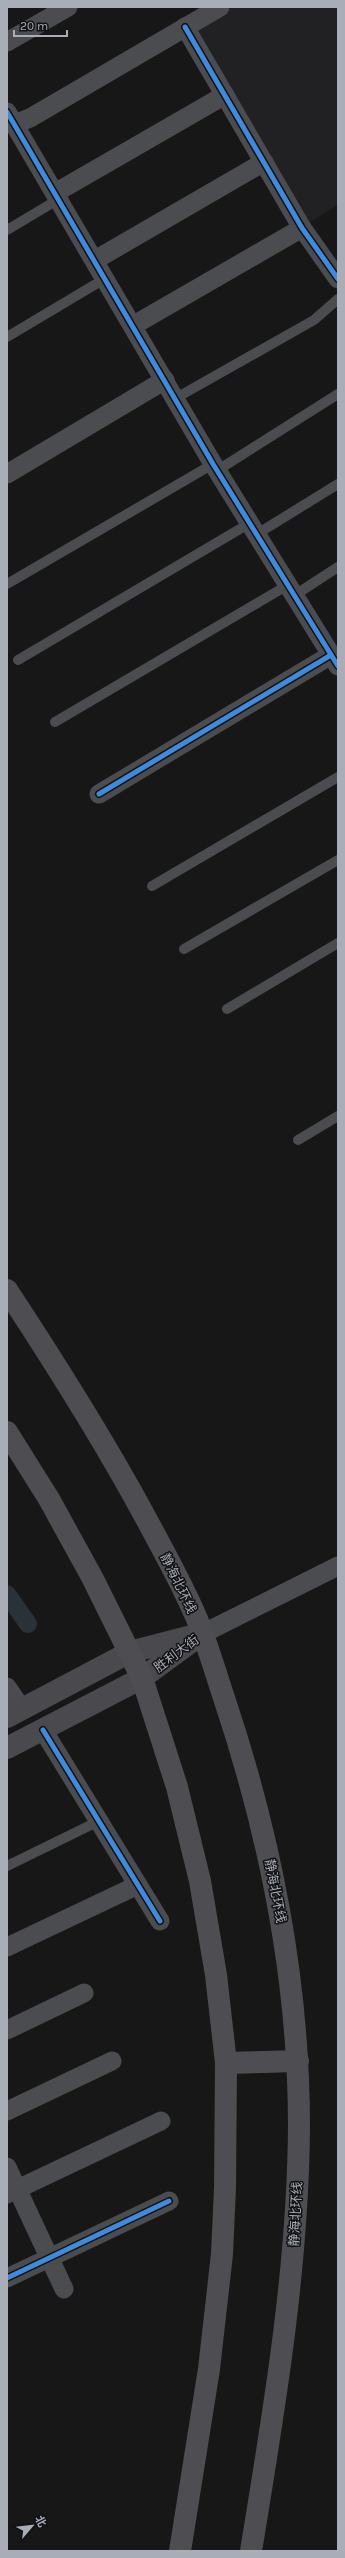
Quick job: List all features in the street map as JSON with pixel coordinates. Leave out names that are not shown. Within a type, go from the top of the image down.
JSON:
[{"type":"highway","name":"静海北环线","points":[[7,1290],[43,1344],[131,1490],[184,1591],[202,1634],[245,1762],[270,1858],[280,1906],[294,2016],[298,2061],[298,2150],[289,2290],[251,2551]]},
{"type":"highway","points":[[7,1432],[52,1506],[130,1652],[142,1678],[177,1786],[200,1881],[216,1975],[226,2063],[225,2188],[222,2254],[209,2369],[180,2551]]},
{"type":"highway","points":[[226,2063],[298,2061]]},
{"type":"main road","name":"胜利大街","points":[[15,1713],[130,1652],[202,1634]]},
{"type":"main road","name":"胜利大街","points":[[7,1748],[142,1678],[202,1634]]},
{"type":"street","points":[[7,42],[68,7]]},
{"type":"street","points":[[99,794],[336,662],[216,467],[96,260],[10,121],[30,118],[220,7]]},
{"type":"street","points":[[185,27],[302,228],[338,279]]},
{"type":"street","points":[[57,196],[224,95]]},
{"type":"street","points":[[96,260],[264,162]]},
{"type":"street","points":[[134,325],[302,228]]},
{"type":"street","points":[[7,474],[165,380]]},
{"type":"street","points":[[202,1634],[338,1566]]},
{"type":"street","points":[[7,1687],[15,1713]]},
{"type":"street","points":[[43,1730],[160,1921]]},
{"type":"street","points":[[7,1947],[138,1886]]},
{"type":"street","points":[[7,2030],[84,1993]]},
{"type":"street","points":[[7,2111],[112,2060]]},
{"type":"street","points":[[12,2192],[161,2121]]},
{"type":"street","points":[[7,2167],[12,2192],[49,2258],[64,2289]]},
{"type":"street","points":[[7,2278],[169,2201]]},
{"type":"lane","points":[[7,230],[57,196]]},
{"type":"lane","points":[[7,337],[106,278]]},
{"type":"lane","points":[[176,398],[314,320],[338,299]]},
{"type":"lane","points":[[7,584],[216,467],[338,394]]},
{"type":"lane","points":[[18,660],[338,484]]},
{"type":"lane","points":[[55,722],[291,590],[338,567]]},
{"type":"lane","points":[[152,886],[338,777]]},
{"type":"lane","points":[[184,949],[338,860]]},
{"type":"lane","points":[[227,1009],[338,943]]},
{"type":"lane","points":[[298,1140],[338,1116]]},
{"type":"lane","points":[[7,1866],[99,1821]]},
{"type":"shaded area","points":[[233,7],[338,7],[338,205],[308,223],[196,28]]},
{"type":"waterway","points":[[7,1594],[28,1624]]},
{"type":"cycle path","points":[[185,27],[302,228],[338,279]]},
{"type":"cycle path","points":[[7,112],[213,464],[338,666]]},
{"type":"cycle path","points":[[99,794],[331,655]]},
{"type":"cycle path","points":[[43,1730],[160,1921]]},
{"type":"cycle path","points":[[7,2278],[169,2201]]}]
